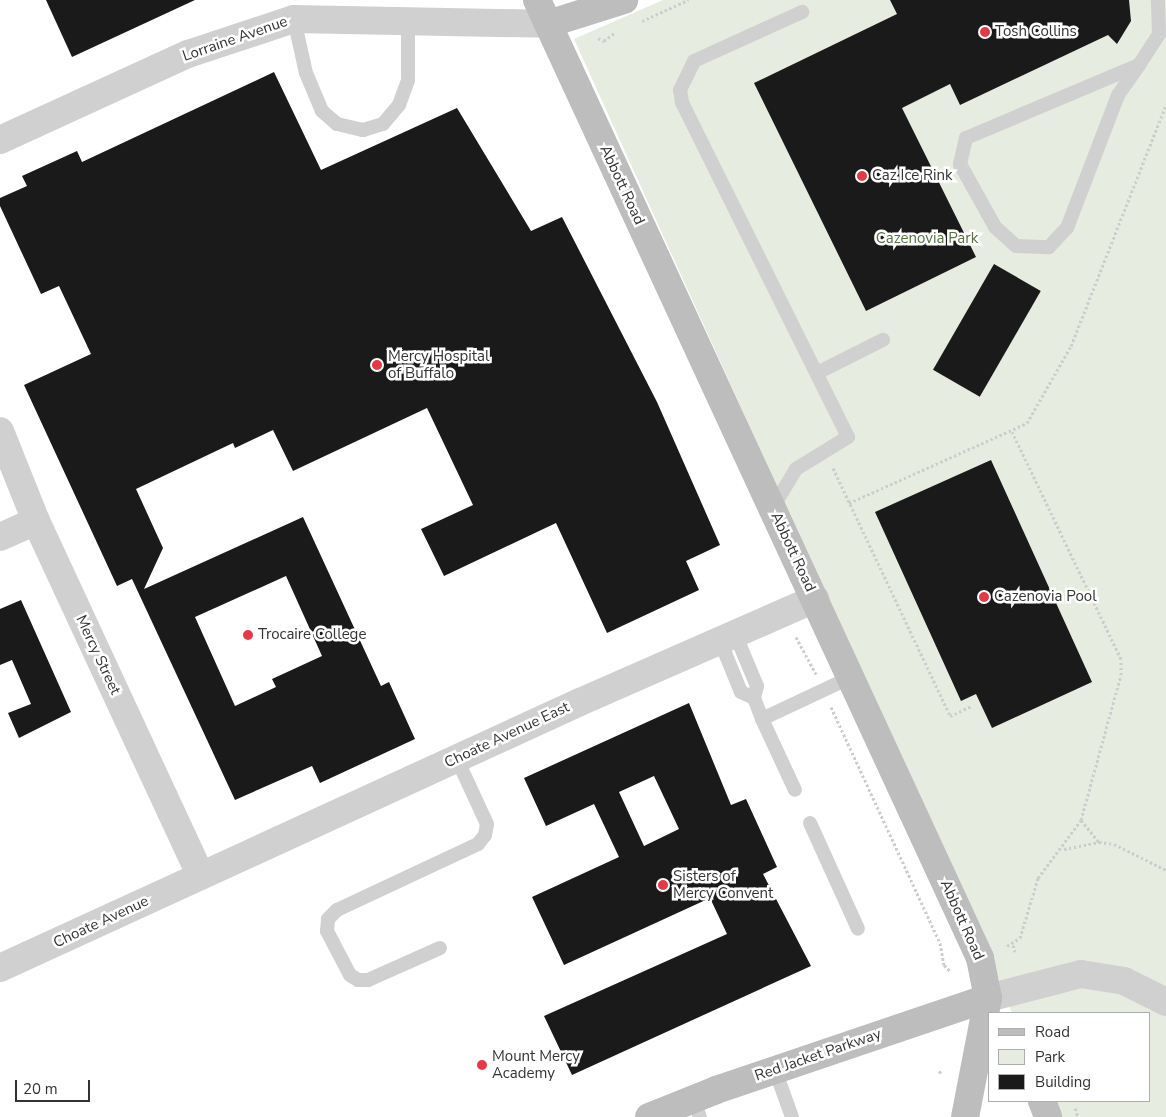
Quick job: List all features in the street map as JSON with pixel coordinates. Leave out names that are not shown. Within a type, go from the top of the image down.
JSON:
[{"type":"street","points":[[542,12],[631,11]]},
{"type":"street","name":"Lorraine Avenue","points":[[0,140],[188,54],[294,18],[408,22],[542,12]]},
{"type":"street","name":"Abbott Road","points":[[542,12],[980,958],[993,1006]]},
{"type":"street","name":"Mercy Street","points":[[0,431],[36,521],[201,876]]},
{"type":"street","points":[[0,537],[36,521]]},
{"type":"street","name":"Choate Avenue East","points":[[201,876],[815,599]]},
{"type":"street","name":"Choate Avenue","points":[[0,968],[201,876]]},
{"type":"street","points":[[993,1006],[1081,974],[1124,981],[1166,1002]]},
{"type":"street","name":"Red Jacket Parkway","points":[[649,1117],[696,1108],[775,1070],[993,1006]]},
{"type":"street","name":"Abbott Road","points":[[965,1117],[988,1026]]},
{"type":"street","points":[[1042,1102],[1048,1117]]},
{"type":"lane","points":[[1139,66],[966,138],[960,164],[995,228],[1016,246],[1049,247],[1067,228],[1118,95],[1139,66],[1159,34],[1158,0]]},
{"type":"lane","points":[[772,509],[796,469],[848,437],[682,102],[680,90],[694,61],[802,12]]},
{"type":"lane","points":[[294,18],[306,72],[322,111],[337,124],[363,130],[383,124],[399,106],[408,80],[408,22]]},
{"type":"lane","points":[[817,373],[884,340]]},
{"type":"lane","points":[[728,639],[741,692],[754,698],[795,790]]},
{"type":"lane","points":[[762,719],[850,678]]},
{"type":"lane","points":[[440,948],[368,980],[358,980],[350,975],[327,931],[328,919],[337,910],[478,844],[485,835],[487,824],[457,759]]},
{"type":"lane","points":[[810,823],[858,929]]},
{"type":"lane","points":[[775,1070],[792,1117]]},
{"type":"path","points":[[631,11],[688,0]]},
{"type":"path","points":[[598,38],[604,41],[620,30]]},
{"type":"path","points":[[850,503],[1012,432],[1027,423],[1071,346],[1166,105]]},
{"type":"path","points":[[1007,946],[1013,945],[1020,938],[1038,878],[1063,849],[1081,820],[1121,675],[1121,659],[1012,432]]},
{"type":"path","points":[[825,451],[950,716],[971,706]]},
{"type":"path","points":[[795,640],[803,646],[940,943],[944,965],[950,971]]},
{"type":"path","points":[[1081,820],[1099,842]]},
{"type":"path","points":[[1063,849],[1099,842],[1130,850],[1166,870]]},
{"type":"path","points":[[1013,945],[1015,952]]},
{"type":"path","points":[[939,1074],[942,1070]]},
{"type":"green space","name":"Cazenovia Park","points":[[663,0],[1166,0],[1166,1117],[1052,1117],[1046,1102],[1151,1102],[1151,1012],[1012,1012],[988,952],[574,39]]},
{"type":"building","points":[[46,0],[195,0],[72,57]]},
{"type":"building","points":[[890,0],[1129,0],[1131,21],[1117,44],[1108,35],[960,105],[950,84],[902,108],[976,257],[866,311],[754,83],[897,14]]},
{"type":"building","points":[[274,72],[321,170],[457,108],[531,231],[562,217],[657,402],[720,545],[686,561],[699,590],[607,633],[556,523],[444,576],[421,529],[473,505],[427,408],[293,471],[273,430],[235,448],[233,443],[136,489],[163,548],[144,589],[303,517],[381,686],[389,682],[415,739],[320,783],[312,766],[235,800],[132,579],[117,586],[24,385],[91,354],[59,286],[41,294],[0,206],[0,198],[27,186],[22,176],[77,151],[82,162]],"holes":[[[286,576],[322,656],[272,679],[276,687],[235,706],[195,617]]]},
{"type":"building","points":[[994,264],[1041,291],[980,397],[933,370]]},
{"type":"building","name":"Cazenovia Pool","points":[[991,460],[1092,682],[992,728],[976,694],[961,701],[875,512]]},
{"type":"building","points":[[21,600],[71,712],[19,738],[8,713],[31,704],[12,660],[0,665],[0,609]]},
{"type":"building","name":"Sisters of Mercy Convent","points":[[689,703],[731,805],[746,799],[777,867],[763,874],[811,966],[572,1075],[544,1016],[727,934],[710,898],[564,965],[532,897],[619,857],[594,804],[546,826],[524,778]],"holes":[[[654,776],[679,829],[644,846],[619,792]]]},
{"type":"place","name":"Tosh Collins","points":[[985,32]]},
{"type":"place","name":"Caz Ice Rink","points":[[862,176]]},
{"type":"place","name":"Mercy Hospital of Buffalo","points":[[377,365]]},
{"type":"place","name":"Cazenovia Pool","points":[[984,597]]},
{"type":"place","name":"Trocaire College","points":[[248,635]]},
{"type":"place","name":"Sisters of Mercy Convent","points":[[663,885]]},
{"type":"place","name":"Mount Mercy Academy","points":[[482,1065]]}]
